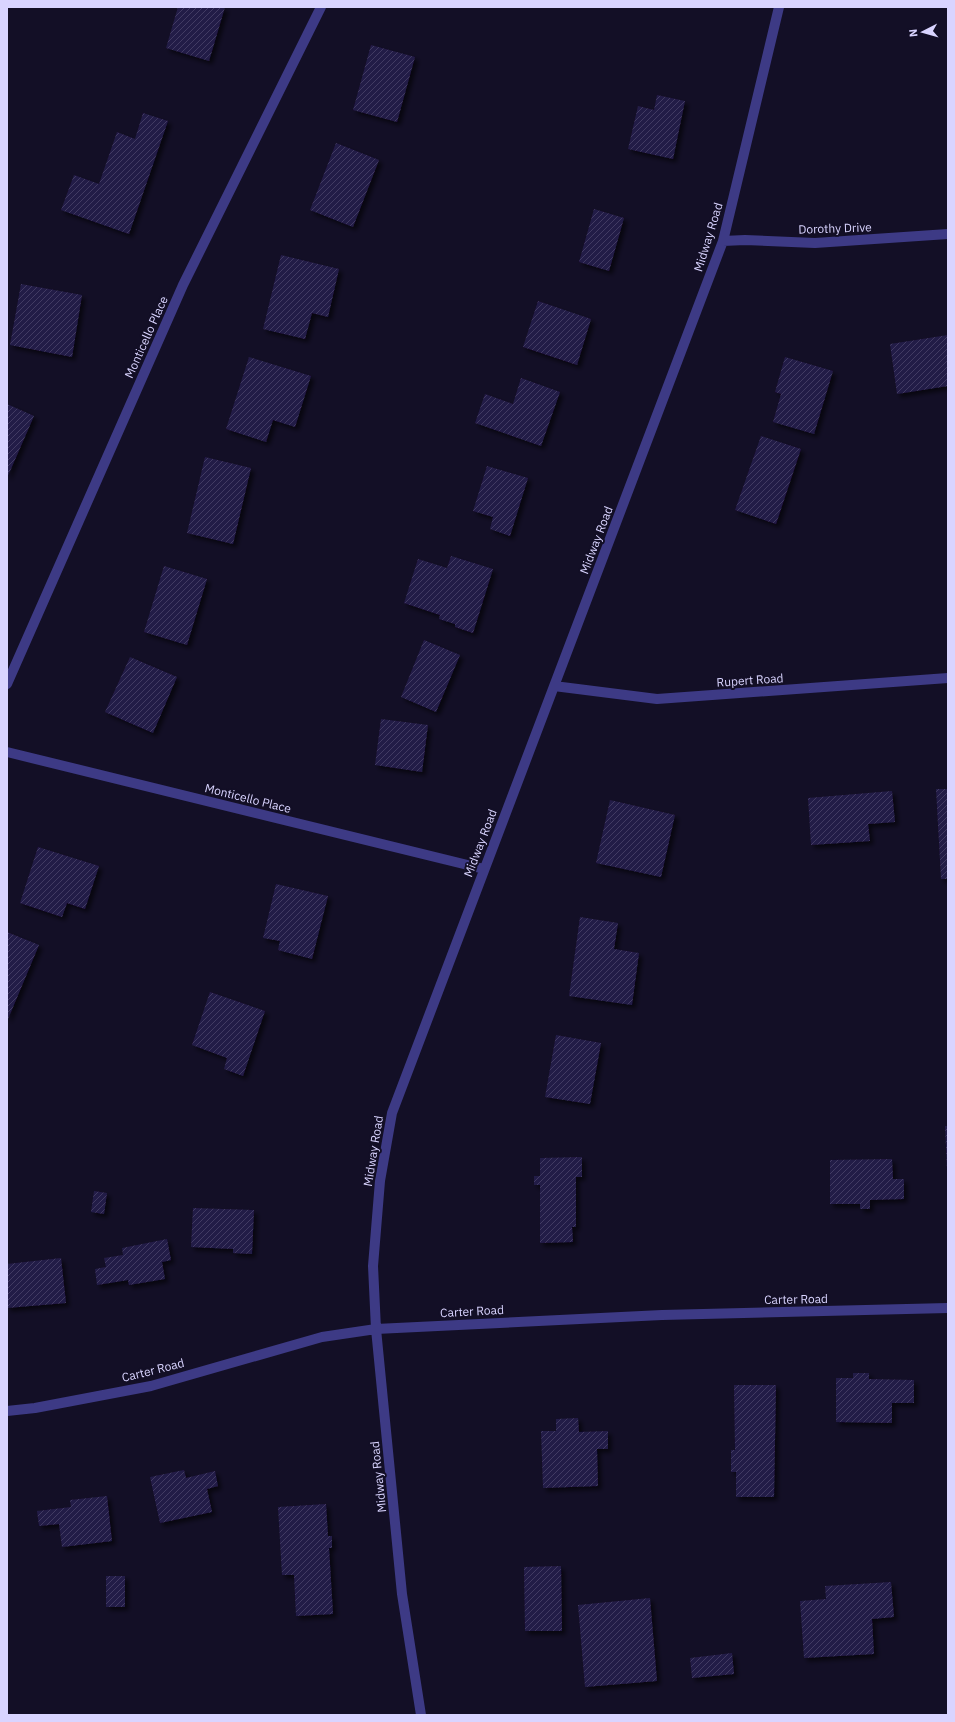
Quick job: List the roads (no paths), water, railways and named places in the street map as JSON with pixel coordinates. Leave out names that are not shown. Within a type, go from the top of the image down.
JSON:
[{"type":"street","name":"Monticello Place","points":[[7,684],[183,285],[321,7]]},
{"type":"street","name":"Midway Road","points":[[421,1715],[402,1594],[376,1329],[373,1266],[380,1181],[392,1113],[723,241],[780,7]]},
{"type":"street","name":"Dorothy Drive","points":[[723,241],[745,240],[815,243],[948,234]]},
{"type":"street","name":"Rupert Road","points":[[554,686],[657,699],[948,678]]},
{"type":"street","name":"Monticello Place","points":[[7,752],[484,869]]},
{"type":"street","name":"Carter Road","points":[[7,1411],[35,1408],[151,1386],[322,1337],[376,1329],[662,1315],[948,1308]]}]
